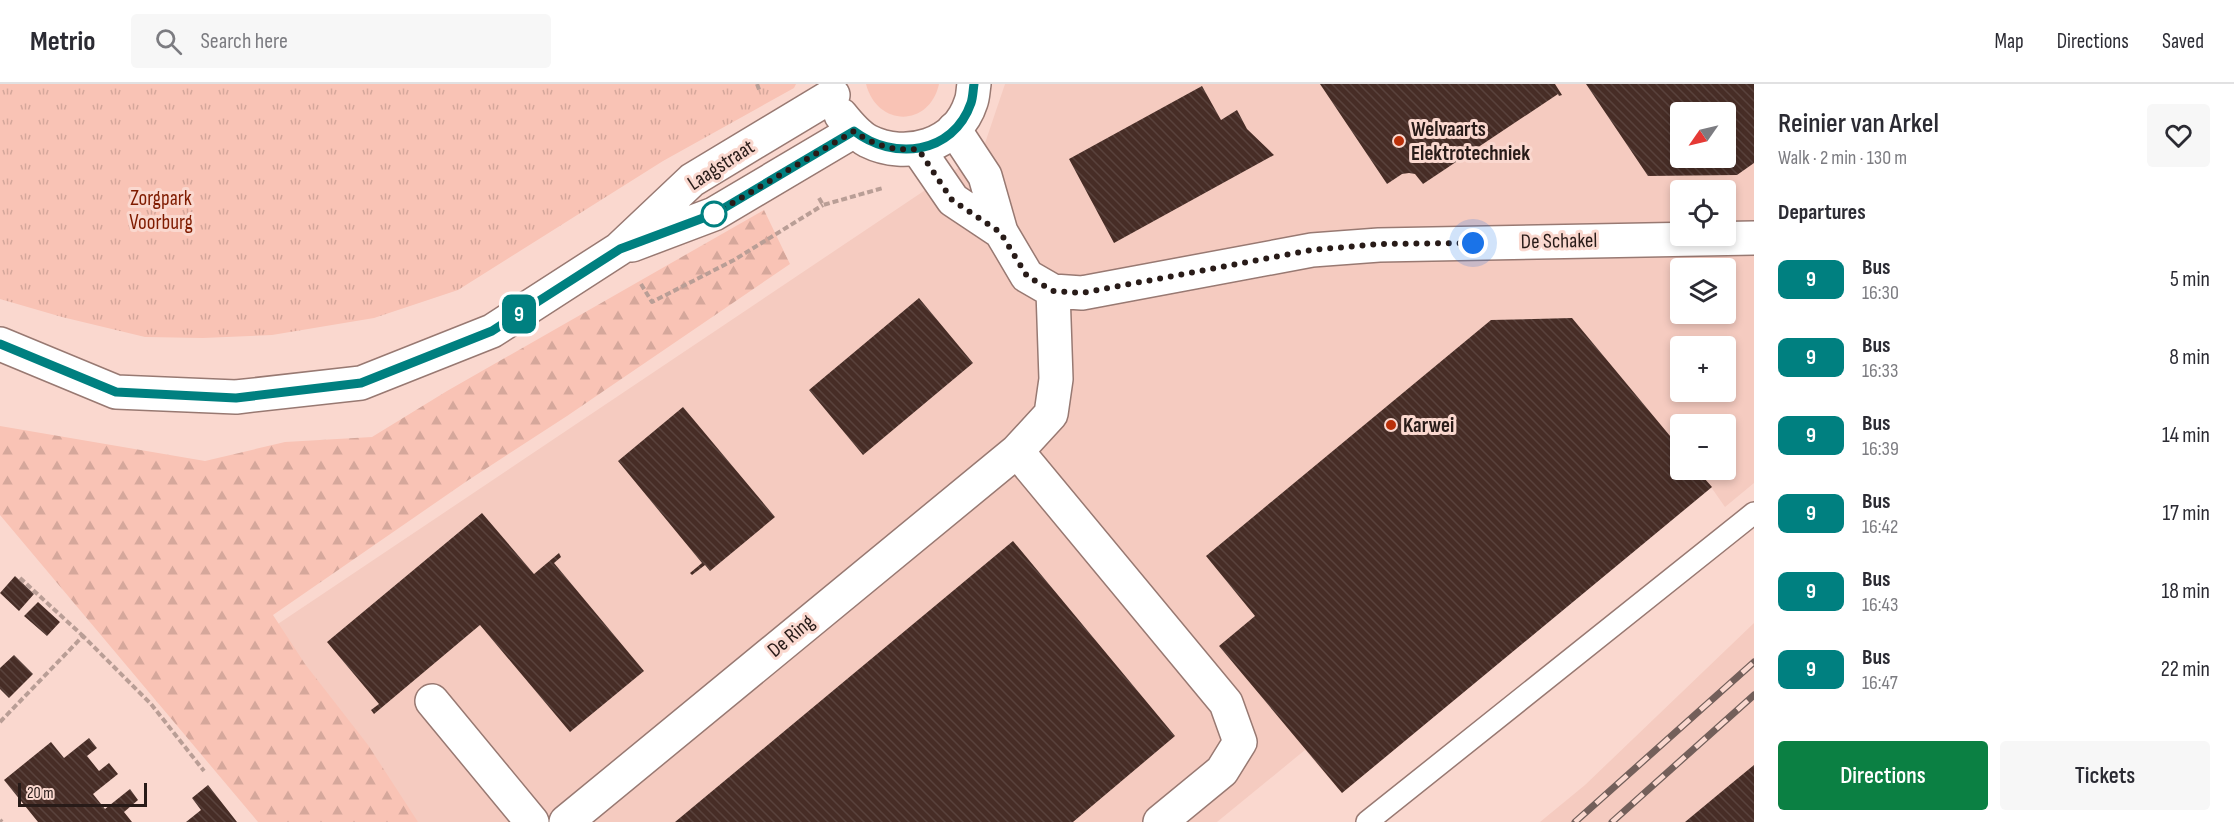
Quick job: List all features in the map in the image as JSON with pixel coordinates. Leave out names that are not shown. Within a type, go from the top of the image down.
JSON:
[{"type":"street","points":[[833,90],[841,116],[854,131],[866,140],[888,148],[918,149],[941,139],[954,129],[971,102],[974,84]]},
{"type":"street","name":"Laagstraat","points":[[0,344],[116,392],[236,398],[361,383],[492,331],[620,249],[692,180],[778,129],[833,90]]},
{"type":"street","name":"De Schakel","points":[[954,129],[986,176],[1000,232],[1027,276],[1053,291],[1082,293],[1312,250],[1379,244],[1754,238]]},
{"type":"street","name":"Laagstraat","points":[[620,249],[714,214],[854,131]]},
{"type":"street","name":"De Schakel","points":[[918,149],[952,200],[1000,232]]},
{"type":"street","name":"De Ring","points":[[566,822],[1017,451],[1051,414],[1056,379],[1053,291]]},
{"type":"street","points":[[1017,451],[1226,703],[1240,742],[1222,771],[1160,822]]},
{"type":"street","points":[[432,701],[532,822]]},
{"type":"lane","points":[[1368,822],[1754,513]]},
{"type":"path","points":[[758,84],[764,105],[778,129]]},
{"type":"path","points":[[798,164],[823,205]]},
{"type":"path","points":[[620,249],[652,302],[734,260],[823,205],[888,187]]},
{"type":"path","points":[[20,578],[83,636],[151,704],[204,771]]},
{"type":"path","points":[[0,722],[83,636]]},
{"type":"shaded area","points":[[1005,84],[1754,84],[1754,483],[1725,507],[1711,487],[1342,793],[1305,750],[1217,822],[316,822],[196,679],[982,152]]},
{"type":"shaded area","points":[[1754,623],[1754,822],[1540,822],[1585,785]]},
{"type":"green space","name":"Zorgpark Voorburg","points":[[0,84],[796,84],[794,88],[663,161],[458,290],[374,318],[272,335],[203,338],[145,337],[0,299]]},
{"type":"green space","points":[[866,84],[939,84],[925,109],[914,115],[903,117],[881,108],[872,98]]},
{"type":"green space","points":[[764,210],[790,264],[567,416],[467,481],[273,615],[305,664],[368,745],[418,822],[258,822],[0,515],[0,426],[205,461],[285,442],[372,437],[447,391]]},
{"type":"building","points":[[1320,84],[1555,84],[1562,95],[1558,94],[1423,184],[1415,174],[1409,173],[1402,174],[1387,184]]},
{"type":"building","points":[[1586,84],[1754,84],[1754,163],[1737,175],[1648,176]]},
{"type":"building","points":[[1202,86],[1221,120],[1237,110],[1247,129],[1274,155],[1114,243],[1069,159]]},
{"type":"building","points":[[919,298],[973,363],[863,455],[809,390]]},
{"type":"building","points":[[1572,318],[1670,436],[1670,480],[1706,480],[1712,487],[1342,793],[1219,646],[1255,616],[1206,556],[1491,320]]},
{"type":"building","points":[[683,407],[775,517],[710,571],[705,565],[692,575],[690,573],[702,563],[618,461]]},
{"type":"building","points":[[482,513],[534,574],[559,553],[561,557],[554,563],[644,671],[570,732],[480,625],[374,714],[371,710],[379,704],[327,642]]},
{"type":"building","points":[[1013,541],[1175,736],[1073,822],[675,822]]},
{"type":"building","points":[[15,576],[34,594],[19,611],[0,593]]},
{"type":"building","points":[[38,602],[60,622],[47,636],[24,616]]},
{"type":"building","points":[[14,655],[33,674],[9,698],[0,689],[0,668]]},
{"type":"building","points":[[89,738],[97,748],[87,756],[99,771],[109,763],[118,774],[93,794],[105,809],[130,789],[138,800],[124,812],[132,822],[38,822],[4,780],[51,742],[64,758]]},
{"type":"building","points":[[1754,765],[1754,822],[1685,822],[1726,788]]},
{"type":"building","points":[[208,785],[237,822],[186,822],[201,810],[192,798]]},
{"type":"railway","points":[[1575,822],[1754,662]]},
{"type":"railway","points":[[1612,822],[1754,695]]},
{"type":"bus line","name":"9","points":[[0,344],[116,392],[236,398],[361,383],[492,331],[620,249],[714,214],[854,131],[866,140],[888,148],[918,149],[930,145],[954,129],[965,114],[971,102],[974,84]]},
{"type":"place","name":"Welvaarts Elektrotechniek","points":[[1399,141]]},
{"type":"place","name":"Karwei","points":[[1391,425]]},
{"type":"route","points":[[714,214],[854,131],[866,140],[888,148],[918,149],[952,200],[1000,232],[1027,276],[1053,291],[1082,293],[1312,250],[1379,244],[1473,243]]}]
